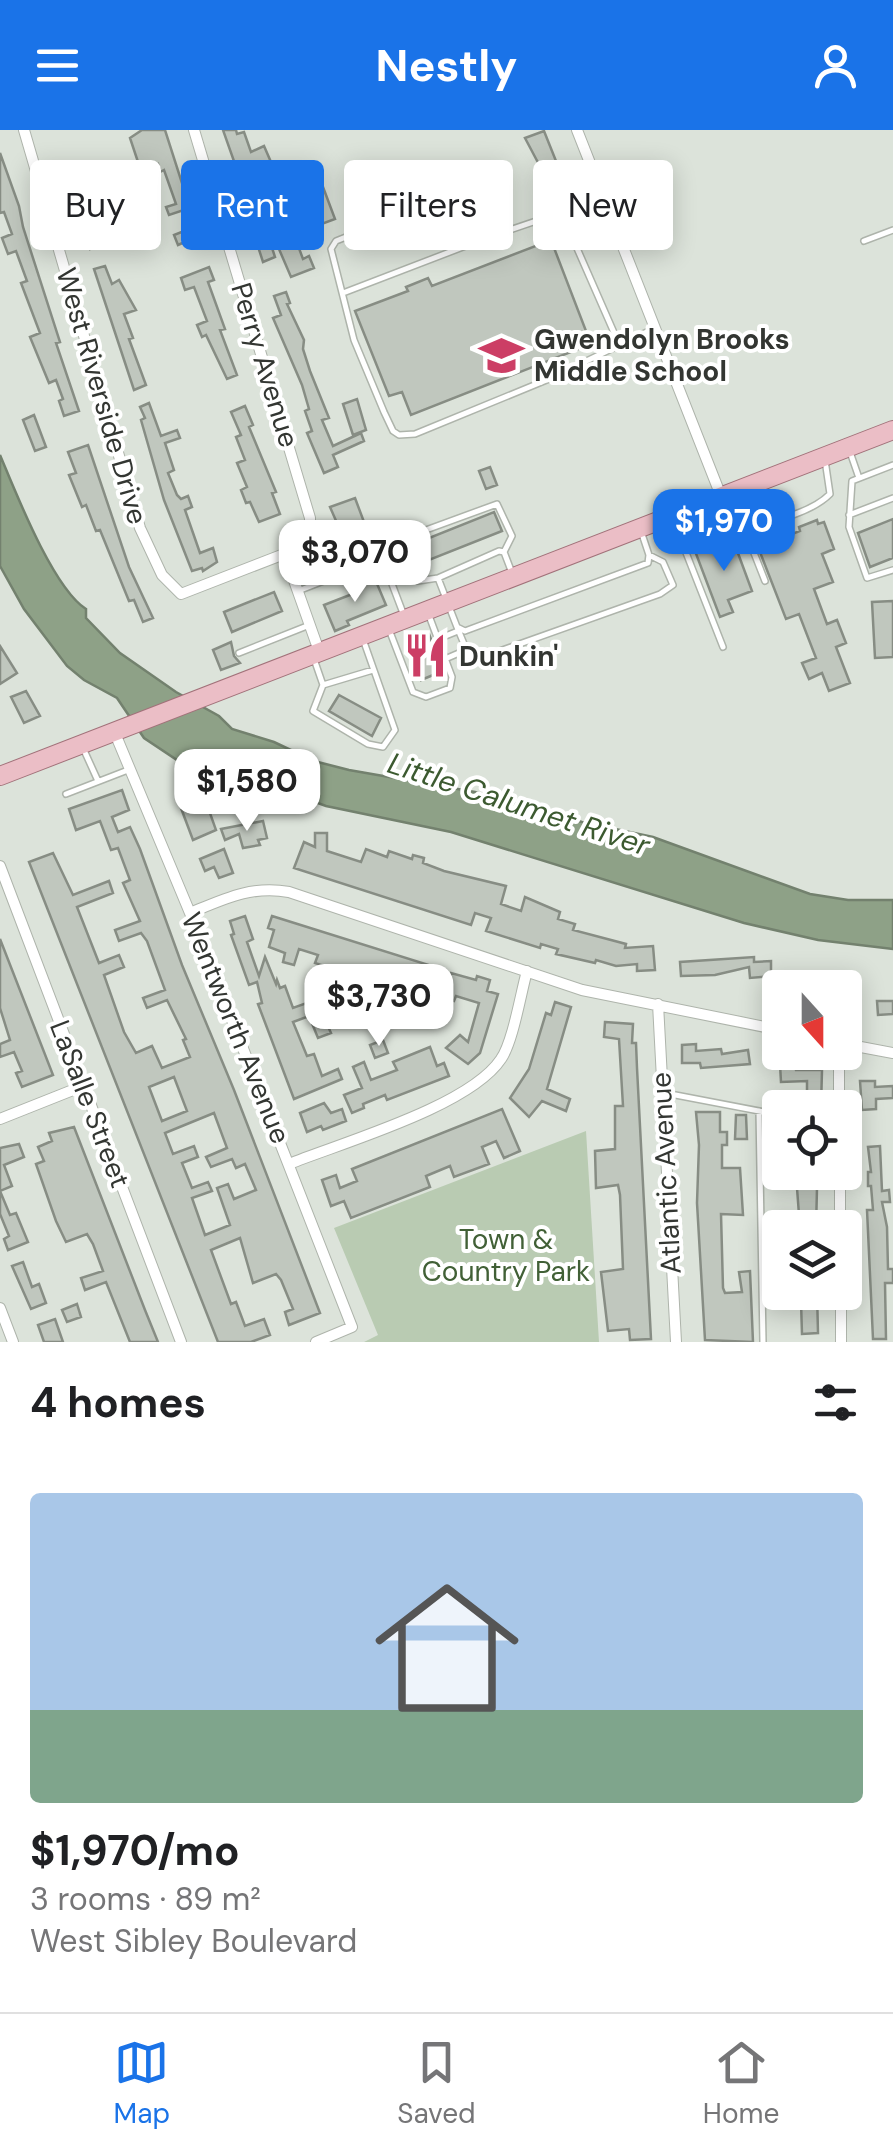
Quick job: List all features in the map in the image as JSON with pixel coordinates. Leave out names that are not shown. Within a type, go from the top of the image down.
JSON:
[{"type":"main road","points":[[0,776],[893,430]]},
{"type":"street","name":"West Riverside Drive","points":[[24,130],[140,528],[162,575],[181,594],[285,555]]},
{"type":"street","name":"Perry Avenue","points":[[194,130],[310,518],[310,544],[285,555]]},
{"type":"street","points":[[577,130],[589,160]]},
{"type":"street","points":[[624,250],[729,492]]},
{"type":"street","points":[[285,555],[316,652]]},
{"type":"street","name":"Wentworth Avenue","points":[[118,730],[130,769],[352,1328],[316,1342]]},
{"type":"street","name":"LaSalle Street","points":[[0,866],[181,1342]]},
{"type":"street","points":[[190,913],[243,892],[267,888],[289,892],[582,990],[762,1026]]},
{"type":"street","points":[[289,1164],[447,1102],[479,1084],[503,1057],[527,970]]},
{"type":"street","name":"Atlantic Avenue","points":[[658,1004],[676,1342]]},
{"type":"street","points":[[862,1047],[893,1053]]},
{"type":"street","points":[[0,1119],[83,1086]]},
{"type":"street","points":[[0,1308],[14,1342]]},
{"type":"street","points":[[841,1310],[841,1342]]},
{"type":"lane","points":[[864,241],[893,230]]},
{"type":"lane","points":[[344,238],[330,248],[342,294],[362,358],[393,431],[400,436],[416,434],[549,379],[655,328]]},
{"type":"lane","points":[[342,294],[455,250]]},
{"type":"lane","points":[[578,250],[620,344]]},
{"type":"lane","points":[[848,447],[859,478]]},
{"type":"lane","points":[[729,492],[755,519],[768,523],[823,502],[830,494],[824,456]]},
{"type":"lane","points":[[893,465],[852,483],[850,515],[850,530],[867,578],[893,570]]},
{"type":"lane","points":[[729,492],[736,520],[745,530],[765,581]]},
{"type":"lane","points":[[850,515],[893,498]]},
{"type":"lane","points":[[497,504],[511,542],[504,552],[438,578],[416,580],[402,547],[415,534],[497,504]]},
{"type":"lane","points":[[671,515],[722,647]]},
{"type":"lane","points":[[706,531],[736,520]]},
{"type":"lane","points":[[438,639],[648,563],[650,555],[640,527]]},
{"type":"lane","points":[[504,552],[514,576]]},
{"type":"lane","points":[[438,578],[469,656],[480,658],[660,594],[673,585],[663,562],[650,555]]},
{"type":"lane","points":[[298,591],[380,560],[384,563],[414,692],[426,697],[450,688],[452,677],[426,609]]},
{"type":"lane","points":[[239,652],[310,625]]},
{"type":"lane","points":[[316,652],[323,685],[313,711],[368,744],[384,747],[395,730],[361,634]]},
{"type":"lane","points":[[445,658],[466,650]]},
{"type":"lane","points":[[323,685],[374,670]]},
{"type":"lane","points":[[81,744],[98,781]]},
{"type":"lane","points":[[66,794],[130,769]]},
{"type":"lane","points":[[662,1092],[762,1112]]},
{"type":"lane","points":[[759,1111],[763,1342]]},
{"type":"green space","name":"Town & Country Park","points":[[586,1131],[599,1342],[364,1342],[378,1335],[334,1228]]},
{"type":"shaded area","points":[[0,455],[49,561],[73,598],[86,609],[86,618],[120,653],[219,716],[232,729],[274,742],[314,761],[349,770],[475,792],[653,837],[810,894],[848,900],[893,900],[893,949],[818,940],[744,923],[451,832],[326,806],[177,760],[144,738],[117,698],[67,666],[24,609],[0,566]]},
{"type":"building","points":[[142,130],[165,130],[181,180],[181,211],[169,215],[166,207],[176,204],[164,170],[161,172],[161,160],[137,160],[130,138]]},
{"type":"building","points":[[223,130],[244,132],[251,152],[264,146],[270,160],[234,160]]},
{"type":"building","points":[[544,131],[556,160],[537,160],[525,138]]},
{"type":"building","points":[[0,153],[79,411],[64,416],[56,380],[49,383],[30,337],[40,333],[21,283],[27,281],[16,251],[8,254],[2,238],[12,234],[4,212],[0,213]]},
{"type":"building","points":[[324,190],[335,219],[324,223]]},
{"type":"building","points":[[533,247],[533,250],[555,250],[591,344],[411,415],[402,392],[389,396],[355,311],[408,291],[406,287],[428,278],[432,286]]},
{"type":"building","points":[[259,250],[273,250],[275,257],[263,262]]},
{"type":"building","points":[[279,250],[300,250],[303,259],[309,256],[314,268],[291,277]]},
{"type":"building","points":[[105,266],[112,284],[119,280],[136,310],[124,314],[146,385],[134,390],[94,269]]},
{"type":"building","points":[[209,267],[214,280],[208,282],[225,329],[220,330],[237,375],[227,379],[206,335],[202,337],[197,325],[207,321],[194,287],[185,290],[181,278]]},
{"type":"building","points":[[286,292],[329,418],[322,420],[333,446],[361,433],[364,441],[333,455],[338,467],[324,473],[307,433],[312,431],[302,385],[273,318],[281,315],[274,296]]},
{"type":"building","points":[[357,399],[366,430],[353,435],[343,404]]},
{"type":"building","points":[[149,403],[161,436],[177,430],[180,438],[165,443],[174,470],[168,473],[177,495],[181,499],[188,496],[192,507],[185,510],[200,553],[213,548],[217,562],[203,571],[192,571],[164,500],[141,420],[145,418],[140,407]]},
{"type":"building","points":[[245,406],[280,514],[259,522],[241,490],[247,487],[237,463],[245,460],[236,437],[241,435],[231,412]]},
{"type":"building","points":[[34,415],[46,447],[35,451],[23,420]]},
{"type":"building","points":[[88,445],[129,567],[153,618],[143,622],[134,600],[129,601],[100,530],[96,531],[86,505],[82,507],[69,475],[76,473],[68,452]]},
{"type":"building","points":[[490,467],[497,485],[486,489],[479,471]]},
{"type":"building","points":[[355,498],[367,530],[344,539],[330,507]]},
{"type":"building","points":[[494,512],[502,531],[419,564],[414,544]]},
{"type":"building","points":[[893,519],[893,558],[870,567],[858,533]]},
{"type":"building","points":[[817,520],[818,524],[824,522],[834,549],[822,554],[833,582],[814,589],[827,624],[837,620],[846,643],[836,647],[850,683],[829,691],[822,673],[809,679],[802,663],[816,658],[799,614],[786,619],[758,547]]},
{"type":"building","points":[[732,537],[752,591],[728,600],[733,612],[720,617],[695,551]]},
{"type":"building","points":[[375,579],[386,605],[347,621],[349,625],[335,631],[324,605],[355,593],[353,588]]},
{"type":"building","points":[[274,592],[282,611],[232,632],[224,612]]},
{"type":"building","points":[[893,601],[893,657],[875,658],[872,602]]},
{"type":"building","name":"Dunkin'","points":[[429,634],[443,671],[421,680],[407,642]]},
{"type":"building","points":[[231,642],[240,663],[221,670],[213,650]]},
{"type":"building","points":[[0,646],[17,673],[0,684]]},
{"type":"building","points":[[26,691],[40,716],[24,723],[11,697]]},
{"type":"building","points":[[339,695],[381,718],[372,736],[329,711]]},
{"type":"building","points":[[191,787],[197,802],[205,799],[216,830],[193,840],[181,808],[187,805],[181,791]]},
{"type":"building","points":[[122,790],[129,810],[112,817],[118,832],[130,827],[140,849],[320,1313],[289,1325],[285,1312],[293,1309],[281,1280],[276,1274],[253,1283],[240,1238],[211,1250],[231,1304],[236,1302],[245,1326],[264,1319],[270,1335],[251,1342],[218,1342],[29,862],[53,853],[73,895],[109,881],[113,893],[77,907],[99,963],[119,955],[124,967],[104,975],[124,1032],[136,1053],[152,1046],[162,1068],[190,1057],[183,1040],[186,1039],[167,1000],[147,1008],[143,998],[165,990],[147,941],[141,933],[119,941],[115,930],[140,921],[123,883],[130,880],[118,848],[111,850],[100,821],[76,830],[69,809]],"holes":[[[174,1077],[187,1111],[162,1121],[149,1087]],[[214,1113],[227,1148],[206,1157],[211,1167],[232,1159],[236,1168],[245,1164],[256,1190],[234,1199],[228,1184],[217,1188],[230,1225],[205,1235],[192,1198],[212,1191],[208,1182],[192,1188],[182,1163],[198,1157],[194,1146],[173,1154],[165,1133]]]},
{"type":"building","points":[[263,821],[267,838],[258,840],[260,845],[243,848],[239,834],[225,840],[221,829]]},
{"type":"building","points":[[315,833],[327,833],[327,851],[361,862],[366,849],[387,857],[389,851],[412,859],[413,855],[424,858],[423,863],[444,871],[506,886],[501,904],[521,911],[525,897],[560,912],[558,919],[575,924],[573,930],[626,944],[625,948],[653,946],[655,970],[637,971],[637,964],[616,966],[556,954],[558,949],[541,944],[540,948],[486,931],[491,918],[475,913],[471,925],[294,868],[304,842],[315,847]]},
{"type":"building","points":[[224,849],[233,873],[219,878],[214,867],[205,871],[200,859]]},
{"type":"building","points":[[245,916],[253,939],[247,942],[259,976],[265,957],[276,984],[277,980],[280,988],[285,986],[293,1008],[315,1000],[331,1033],[318,1038],[309,1016],[293,1022],[307,1056],[314,1054],[322,1076],[338,1069],[342,1079],[294,1099],[258,1004],[262,1003],[257,982],[249,985],[231,935],[234,934],[230,921]]},
{"type":"building","points":[[272,916],[432,966],[430,977],[448,982],[451,973],[490,980],[487,991],[498,994],[480,1053],[468,1064],[446,1048],[460,1035],[468,1042],[479,1003],[456,996],[454,1001],[438,996],[436,1002],[426,999],[428,992],[367,973],[360,983],[365,985],[364,996],[351,994],[354,976],[315,963],[318,955],[299,949],[294,965],[283,962],[285,953],[269,947],[274,930],[268,928]]},
{"type":"building","points":[[0,939],[53,1075],[22,1087],[16,1073],[22,1071],[14,1052],[0,1057],[0,1044],[10,1040],[0,1008]]},
{"type":"building","points":[[754,957],[754,962],[771,961],[771,970],[762,970],[762,977],[750,978],[749,967],[715,975],[681,976],[680,962]]},
{"type":"building","points":[[877,1001],[893,1001],[893,1014],[878,1015]]},
{"type":"building","points":[[555,1002],[571,1007],[547,1089],[570,1099],[566,1111],[542,1101],[529,1117],[510,1098],[529,1069],[546,1013],[551,1015]]},
{"type":"building","points":[[605,1022],[633,1024],[632,1043],[636,1043],[651,1339],[630,1340],[629,1329],[608,1331],[601,1272],[623,1269],[620,1195],[618,1185],[596,1188],[595,1151],[615,1149],[615,1106],[623,1106],[619,1039],[604,1037]]},
{"type":"building","points":[[383,1040],[388,1053],[375,1058],[370,1045]]},
{"type":"building","points":[[696,1044],[696,1051],[721,1049],[722,1054],[748,1050],[750,1064],[701,1068],[700,1063],[682,1063],[682,1045]]},
{"type":"building","points":[[430,1047],[437,1066],[444,1063],[449,1076],[387,1100],[385,1095],[352,1113],[344,1095],[362,1088],[353,1067],[364,1062],[371,1080],[397,1070],[393,1062]]},
{"type":"building","points":[[780,1070],[822,1070],[821,1090],[807,1090],[807,1081],[781,1082]]},
{"type":"building","points":[[860,1081],[875,1081],[875,1087],[893,1086],[893,1098],[876,1099],[876,1109],[862,1110]]},
{"type":"building","points":[[324,1103],[331,1113],[342,1109],[346,1121],[307,1132],[300,1113]]},
{"type":"building","points":[[502,1109],[520,1151],[504,1158],[496,1141],[482,1147],[489,1164],[454,1177],[450,1166],[426,1176],[430,1187],[351,1218],[344,1201],[331,1206],[322,1180],[336,1175],[340,1188],[357,1181],[352,1169]]},
{"type":"building","points":[[696,1112],[720,1112],[720,1132],[727,1132],[727,1145],[722,1145],[722,1168],[740,1168],[743,1215],[721,1214],[723,1288],[725,1293],[742,1292],[739,1272],[750,1271],[753,1342],[705,1340]]},
{"type":"building","points":[[736,1115],[746,1115],[747,1139],[735,1139]]},
{"type":"building","points":[[74,1127],[158,1342],[130,1342],[106,1282],[85,1290],[81,1278],[103,1271],[93,1244],[87,1234],[66,1242],[56,1221],[36,1164],[44,1161],[38,1147],[52,1141],[49,1133]]},
{"type":"building","points":[[19,1144],[24,1157],[4,1165],[12,1186],[0,1191],[0,1148]]},
{"type":"building","points":[[880,1146],[882,1191],[889,1190],[890,1202],[882,1202],[888,1269],[893,1269],[893,1283],[885,1283],[886,1339],[873,1339],[867,1210],[873,1210],[868,1186],[868,1147]]},
{"type":"building","points":[[797,1190],[817,1190],[816,1210],[799,1210]]},
{"type":"building","points":[[0,1191],[10,1215],[16,1213],[28,1242],[8,1250],[4,1239],[9,1236],[0,1214]]},
{"type":"building","points":[[23,1262],[32,1287],[39,1284],[46,1303],[31,1309],[12,1266]]},
{"type":"building","points":[[77,1304],[81,1317],[67,1322],[62,1310]]},
{"type":"building","points":[[801,1310],[817,1310],[818,1333],[802,1334]]},
{"type":"building","points":[[55,1319],[63,1342],[44,1342],[38,1325]]},
{"type":"place","name":"Gwendolyn Brooks Middle School","points":[[501,355]]},
{"type":"place","name":"Dunkin'","points":[[426,656]]},
{"type":"water label","name":"Little Calumet River","points":[[519,804]]}]
